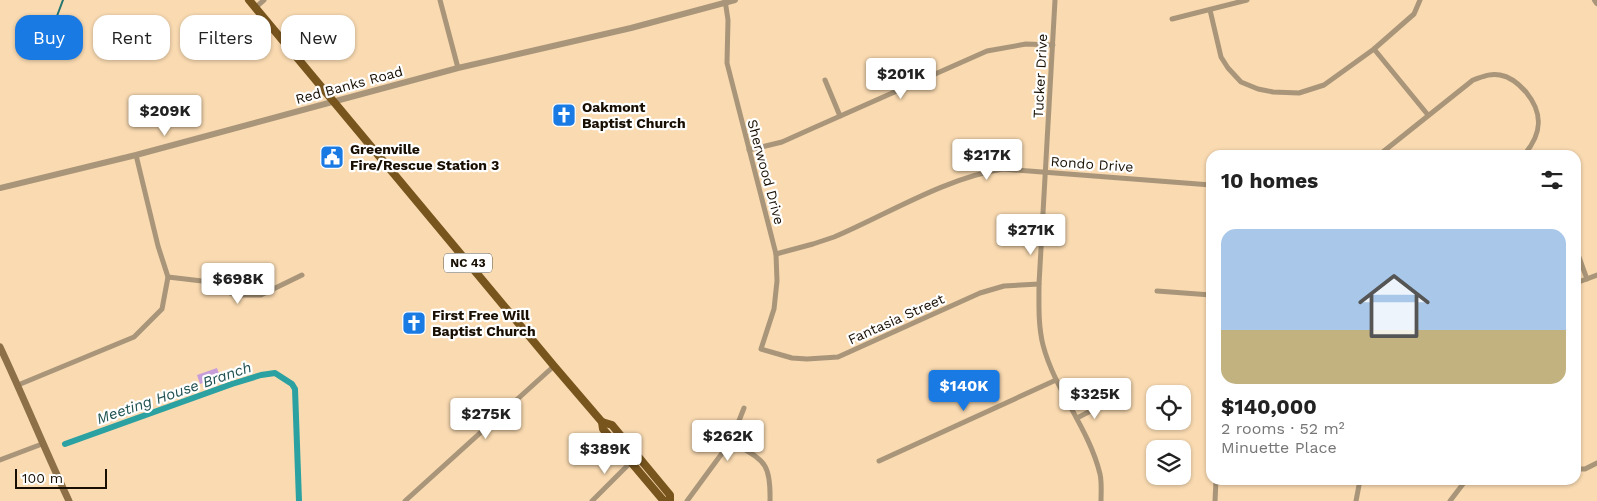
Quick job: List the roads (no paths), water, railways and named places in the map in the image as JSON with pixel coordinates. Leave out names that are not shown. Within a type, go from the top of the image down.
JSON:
[{"type":"main road","name":"NC 43","points":[[249,0],[602,422],[603,429],[663,500],[668,501],[670,495],[668,492],[630,446],[612,425],[602,422]]},
{"type":"main road","points":[[0,347],[69,501]]},
{"type":"main road","points":[[606,432],[612,433],[625,447],[630,446]]},
{"type":"main road","points":[[632,462],[640,465],[663,493],[668,492]]},
{"type":"street","points":[[256,7],[264,0]]},
{"type":"street","points":[[440,0],[458,68]]},
{"type":"street","name":"Red Banks Road","points":[[0,188],[335,103],[458,68],[631,28],[734,0]]},
{"type":"street","name":"Tucker Drive","points":[[1055,0],[1039,284],[1040,330],[1043,346],[1056,380],[1097,463],[1101,476],[1101,501]]},
{"type":"street","points":[[1172,19],[1247,0]]},
{"type":"street","points":[[1210,10],[1221,58],[1241,82],[1258,90],[1299,93],[1324,85],[1374,49],[1414,14],[1420,0]]},
{"type":"street","name":"Sherwood Drive","points":[[725,1],[728,20],[726,62],[776,254],[777,281],[774,309],[761,349]]},
{"type":"street","points":[[749,150],[782,142],[987,51],[1026,44],[1053,45]]},
{"type":"street","points":[[1374,49],[1428,116]]},
{"type":"street","points":[[1385,150],[1473,80],[1487,75],[1500,75],[1512,79],[1519,84],[1535,103],[1539,120],[1537,135],[1528,150]]},
{"type":"street","points":[[825,80],[840,116]]},
{"type":"street","points":[[18,385],[134,337],[162,310],[168,277],[158,246],[136,155]]},
{"type":"street","name":"Rondo Drive","points":[[776,254],[834,237],[958,180],[980,172],[1003,168],[1206,185]]},
{"type":"street","points":[[1581,262],[1587,279]]},
{"type":"street","points":[[168,277],[202,281],[235,295],[261,295],[302,275]]},
{"type":"street","points":[[1581,282],[1597,275]]},
{"type":"street","name":"Fantasia Street","points":[[761,349],[792,358],[838,357],[980,294],[1004,286],[1039,284]]},
{"type":"street","points":[[1157,291],[1206,295]]},
{"type":"street","points":[[405,501],[554,366]]},
{"type":"street","points":[[879,461],[1056,380]]},
{"type":"street","points":[[1076,418],[1104,404]]},
{"type":"street","points":[[687,501],[731,441],[744,408]]},
{"type":"street","points":[[731,441],[762,460],[770,474],[770,501]]},
{"type":"street","points":[[0,460],[42,444]]},
{"type":"street","points":[[592,501],[632,462]]},
{"type":"street","points":[[1581,469],[1597,463]]},
{"type":"street","points":[[1215,501],[1216,485]]},
{"type":"street","points":[[1356,501],[1359,485]]},
{"type":"street","points":[[1450,501],[1462,485]]},
{"type":"waterway","points":[[57,15],[63,0]]},
{"type":"waterway","name":"Meeting House Branch","points":[[65,444],[232,384],[261,375],[275,373],[292,384],[295,389],[299,501]]},
{"type":"place","name":"Oakmont Baptist Church","points":[[564,115]]},
{"type":"place","name":"Greenville Fire/Rescue Station 3","points":[[332,157]]},
{"type":"place","name":"First Free Will Baptist Church","points":[[414,323]]}]
